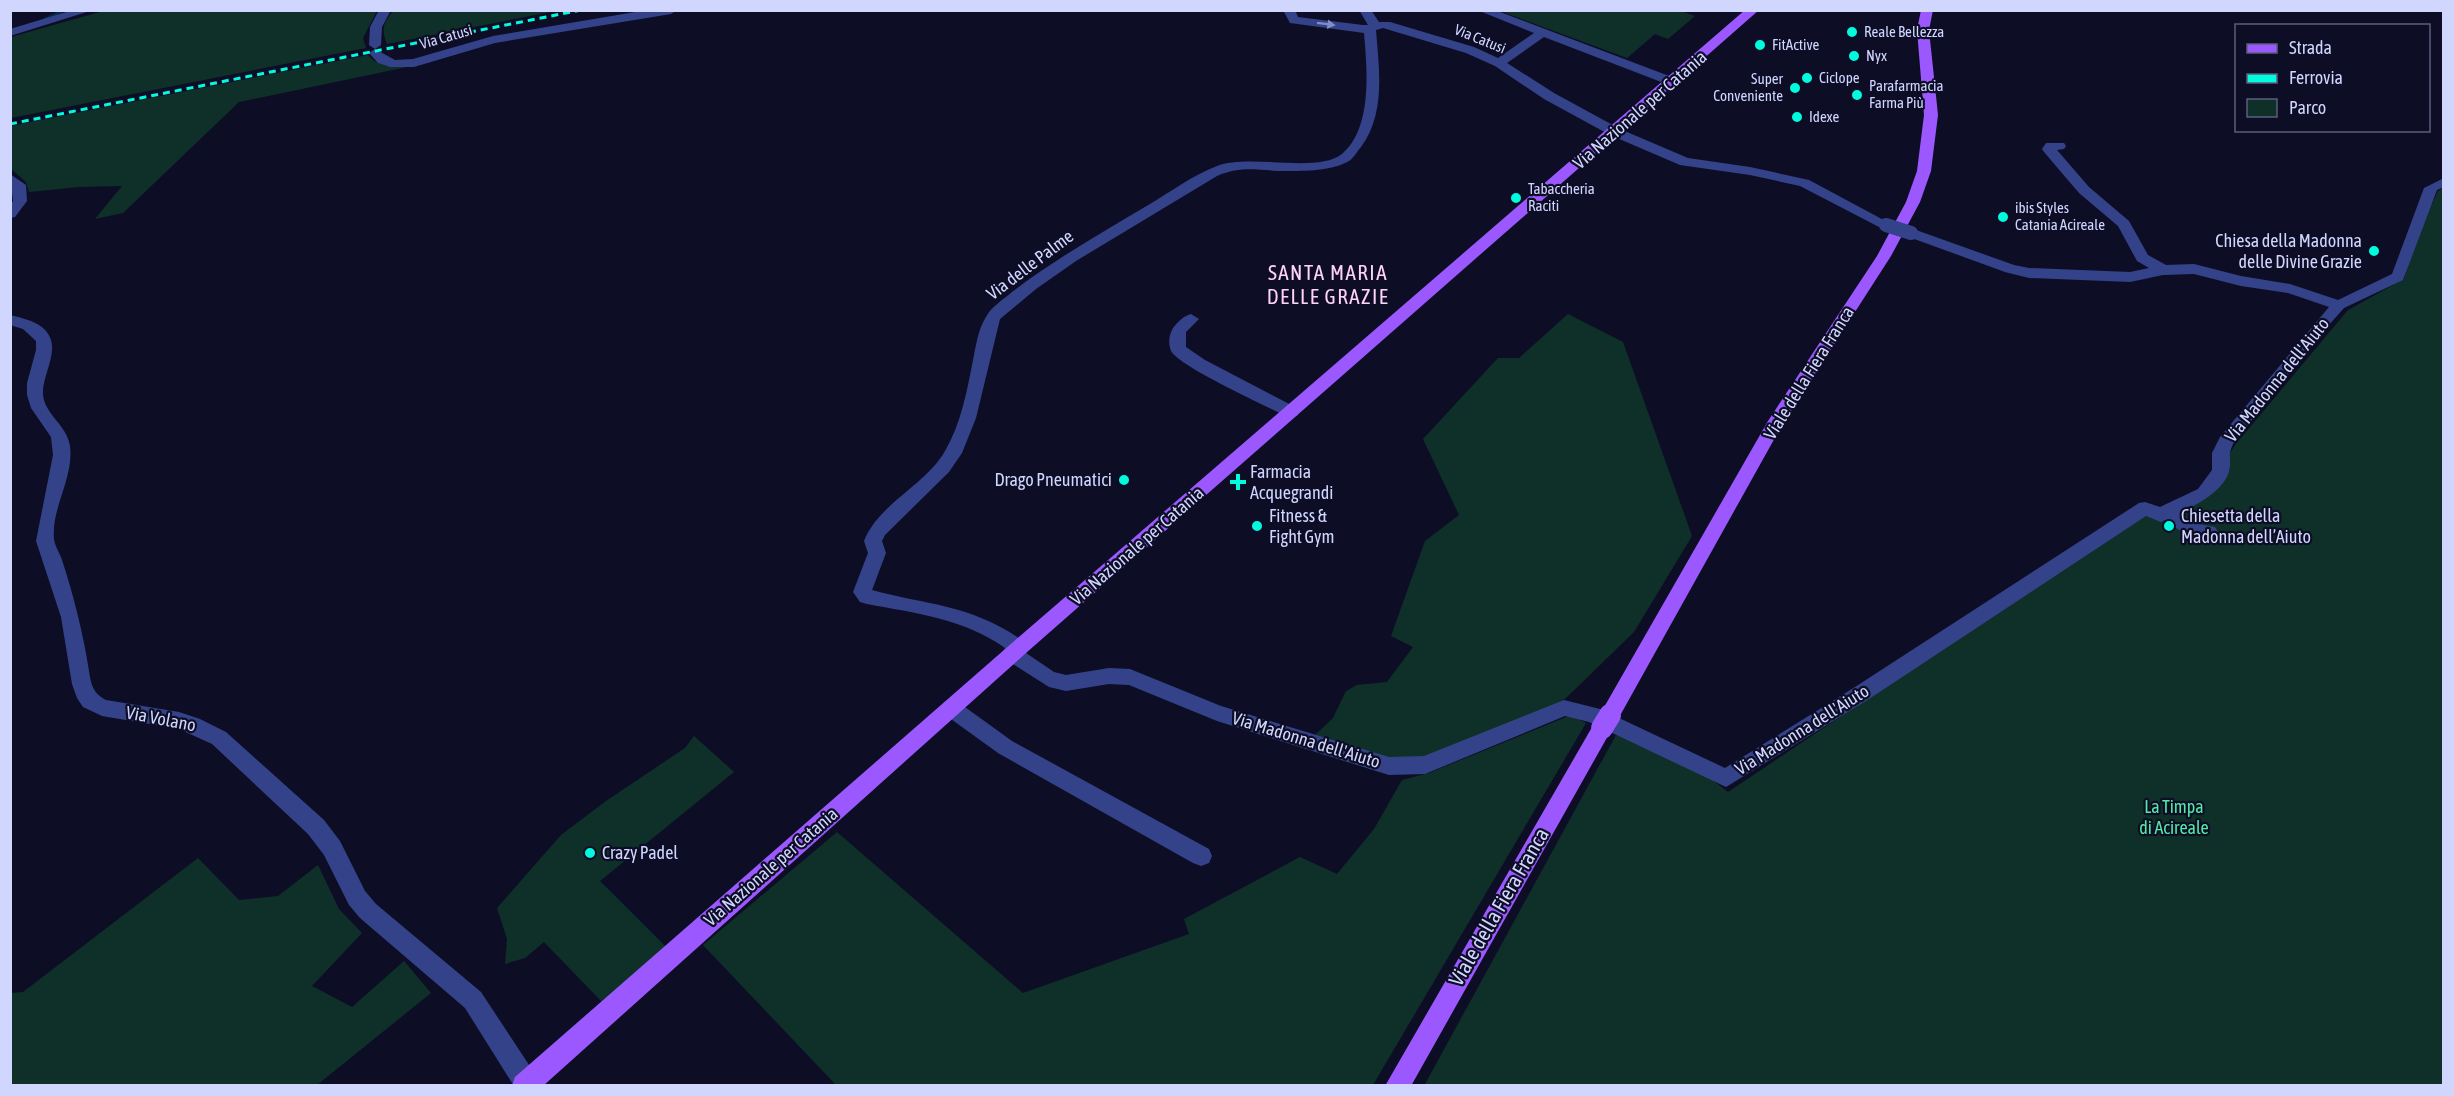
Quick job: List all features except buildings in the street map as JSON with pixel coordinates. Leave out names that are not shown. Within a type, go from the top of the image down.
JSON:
[{"type":"main road","name":"Via Nazionale per Catania","points":[[525,1084],[1016,651],[1753,10]]},
{"type":"main road","name":"Viale della Fiera Franca","points":[[1397,1086],[1774,425],[1884,256],[1913,202],[1924,171],[1931,115],[1923,30],[1928,10]]},
{"type":"street","points":[[44,23],[74,10]]},
{"type":"street","points":[[10,33],[87,10]]},
{"type":"street","name":"Via Catusi","points":[[385,10],[374,30],[375,49],[382,60],[394,64],[414,63],[493,40],[671,10]]},
{"type":"street","name":"Via Catusi","points":[[1289,10],[1294,20],[1372,27],[1386,25],[1470,50],[1499,63],[1550,96],[1615,132],[1685,162],[1750,171],[1804,183],[1886,225],[2010,269],[2029,273],[2130,277],[2163,270],[2193,269],[2241,282],[2290,288],[2339,305]]},
{"type":"street","points":[[1365,10],[1372,27]]},
{"type":"street","points":[[1483,10],[1672,82]]},
{"type":"street","name":"Via delle Palme","points":[[1016,651],[1010,640],[980,625],[940,611],[867,597],[862,592],[877,553],[873,541],[877,531],[943,468],[951,457],[971,405],[981,355],[993,318],[1038,279],[1087,247],[1191,185],[1228,167],[1236,164],[1276,167],[1303,166],[1346,157],[1365,129],[1373,104],[1372,27]]},
{"type":"street","points":[[1499,63],[1542,33]]},
{"type":"street","points":[[2059,146],[2051,146],[2049,149],[2084,190],[2124,224],[2142,258],[2163,270]]},
{"type":"street","points":[[10,178],[19,185],[20,201],[10,214]]},
{"type":"street","points":[[2339,305],[2398,277],[2431,188],[2444,182]]},
{"type":"street","name":"Via Madonna dell'Aiuto","points":[[1016,651],[1049,679],[1065,683],[1109,676],[1130,677],[1217,713],[1389,766],[1425,765],[1564,708],[1593,715],[1726,778],[1862,693],[2145,508],[2160,515],[2204,493],[2220,471],[2220,453],[2226,441],[2314,332],[2339,305]]},
{"type":"street","points":[[1191,319],[1179,329],[1176,336],[1179,350],[1292,412]]},
{"type":"street","name":"Via Volano","points":[[10,320],[30,325],[37,331],[44,345],[44,355],[34,395],[60,440],[62,458],[45,540],[54,561],[56,575],[72,626],[84,693],[90,701],[102,708],[205,728],[219,738],[316,827],[332,848],[357,898],[368,911],[473,1000],[525,1084]]},
{"type":"street","points":[[2166,512],[2190,529],[2209,532]]},
{"type":"street","points":[[951,708],[1005,747],[1201,856]]},
{"type":"green space","points":[[107,10],[377,11],[363,38],[366,48],[11,118],[11,37]]},
{"type":"green space","points":[[1678,10],[1695,16],[1668,39],[1655,34],[1627,58],[1500,11]]},
{"type":"green space","points":[[393,11],[556,11],[387,44],[384,26]]},
{"type":"green space","points":[[368,55],[381,64],[407,67],[239,102],[123,213],[95,219],[122,186],[29,192],[26,182],[11,169],[10,126]]},
{"type":"green space","name":"La Timpa di Acireale","points":[[2443,188],[2443,1085],[1424,1086],[1616,735],[1710,778],[1728,792],[2114,534],[2151,513],[2163,516],[2208,497],[2227,475],[2229,455],[2235,445],[2348,310],[2404,279],[2415,240],[2438,191]]},
{"type":"green space","points":[[1568,314],[1623,342],[1692,536],[1634,632],[1556,705],[1424,760],[1390,760],[1315,735],[1333,718],[1346,691],[1357,685],[1387,682],[1413,647],[1391,636],[1425,541],[1459,515],[1423,439],[1498,358],[1519,358]]},
{"type":"green space","points":[[1571,715],[1586,723],[1373,1085],[836,1085],[703,945],[837,832],[1023,993],[1189,934],[1184,919],[1300,857],[1337,874],[1374,829],[1402,780],[1429,773]]},
{"type":"green space","name":"Crazy Padel","points":[[694,736],[734,772],[600,881],[666,947],[603,1003],[544,942],[525,958],[505,964],[507,939],[497,908],[561,835],[606,801],[685,748]]},
{"type":"green space","points":[[198,858],[239,900],[278,896],[318,865],[339,909],[362,933],[312,986],[352,1007],[404,961],[431,993],[317,1085],[11,1085],[11,993],[23,992]]},
{"type":"waterway","points":[[45,19],[65,10]]},
{"type":"railway","points":[[10,124],[581,10]]},
{"type":"place","name":"Reale Bellezza","points":[[1852,32]]},
{"type":"place","name":"FitActive","points":[[1760,45]]},
{"type":"place","name":"Nyx","points":[[1854,56]]},
{"type":"place","name":"Ciclope","points":[[1807,78]]},
{"type":"place","name":"Super Conveniente","points":[[1795,88]]},
{"type":"place","name":"Parafarmacia Farma Più","points":[[1857,95]]},
{"type":"place","name":"Idexe","points":[[1797,117]]},
{"type":"place","name":"Tabaccheria Raciti","points":[[1516,198]]},
{"type":"place","name":"ibis Styles Catania Acireale","points":[[2003,217]]},
{"type":"place","name":"Chiesa della Madonna delle Divine Grazie","points":[[2374,251]]},
{"type":"place","name":"Drago Pneumatici","points":[[1124,480]]},
{"type":"place","name":"Farmacia Acquegrandi","points":[[1238,482]]},
{"type":"place","name":"Fitness & Fight Gym","points":[[1257,526]]},
{"type":"place","name":"Chiesetta della Madonna dell’Aiuto","points":[[2169,526]]},
{"type":"place","name":"Crazy Padel","points":[[590,853]]},
{"type":"district","name":"SANTA MARIA DELLE GRAZIE","points":[[1328,285]]}]
